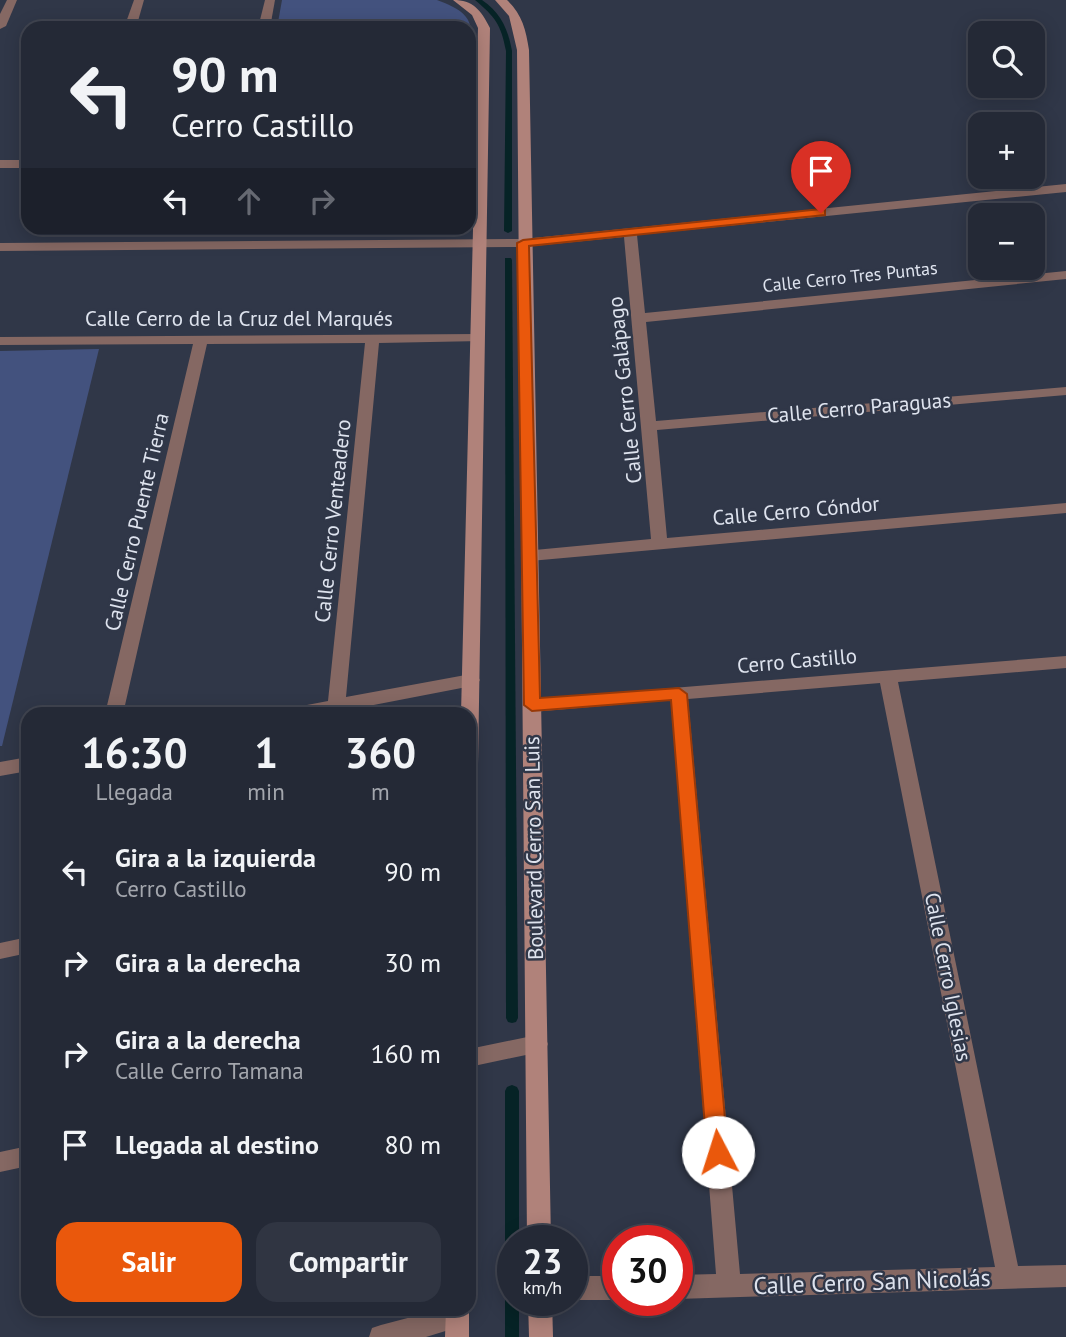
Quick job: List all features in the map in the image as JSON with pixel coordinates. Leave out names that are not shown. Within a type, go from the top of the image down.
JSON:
[{"type":"street","points":[[0,26],[12,0]]},
{"type":"street","points":[[132,21],[139,0]]},
{"type":"street","points":[[266,21],[270,0]]},
{"type":"street","points":[[458,0],[477,13],[484,28],[476,146]]},
{"type":"street","name":"Boulevard Cerro San Luis","points":[[500,0],[512,8],[520,26],[523,50],[523,243],[539,1225]]},
{"type":"street","points":[[0,164],[21,164]]},
{"type":"street","points":[[470,707],[479,243],[476,182]]},
{"type":"street","points":[[0,247],[523,243],[1066,188]]},
{"type":"street","name":"Calle Cerro Galápago","points":[[630,232],[651,426],[660,544]]},
{"type":"street","name":"Calle Cerro Tres Puntas","points":[[639,318],[1066,275]]},
{"type":"street","name":"Calle Cerro de la Cruz del Marqués","points":[[0,341],[372,341],[477,338]]},
{"type":"street","name":"Calle Cerro Puente Tierra","points":[[116,707],[201,340]]},
{"type":"street","name":"Calle Cerro Venteadero","points":[[336,706],[372,341]]},
{"type":"street","name":"Calle Cerro Paraguas","points":[[651,426],[1066,391]]},
{"type":"street","name":"Calle Cerro Cóndor","points":[[530,555],[1066,508]]},
{"type":"street","name":"Cerro Castillo","points":[[532,705],[1066,662]]},
{"type":"street","name":"Calle Cerro Iglesias","points":[[888,677],[1009,1278]]},
{"type":"street","points":[[330,707],[471,680]]},
{"type":"street","points":[[679,694],[729,1287]]},
{"type":"street","points":[[0,769],[21,765]]},
{"type":"street","points":[[0,951],[21,946]]},
{"type":"street","points":[[476,1057],[537,1044]]},
{"type":"street","points":[[0,1163],[21,1158]]},
{"type":"street","name":"Calle Cerro San Nicolás","points":[[693,1287],[1066,1276]]},
{"type":"street","points":[[540,1316],[541,1337]]},
{"type":"street","points":[[382,1337],[457,1321]]},
{"type":"shaded area","points":[[282,0],[437,0],[460,11],[468,21],[278,21]]},
{"type":"shaded area","points":[[99,349],[2,746],[0,746],[0,351]]},
{"type":"waterway","points":[[478,0],[492,10],[500,21],[509,51],[508,231]]},
{"type":"waterway","points":[[508,260],[512,1018]]},
{"type":"waterway","points":[[512,1091],[512,1337]]},
{"type":"route","points":[[718,1152],[679,694],[532,705],[523,243],[821,213]]}]
